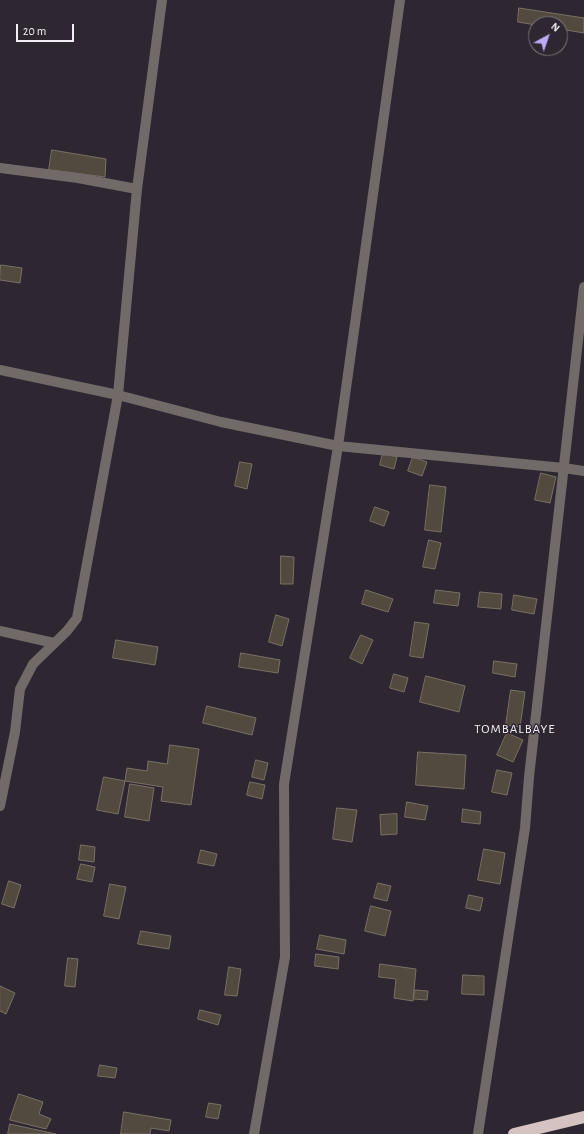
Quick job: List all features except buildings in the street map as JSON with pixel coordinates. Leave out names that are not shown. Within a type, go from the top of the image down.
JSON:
[{"type":"highway","points":[[514,1134],[584,1117]]},
{"type":"street","points":[[0,806],[15,732],[20,689],[33,664],[67,631],[77,618],[118,395],[137,189],[162,0]]},
{"type":"street","points":[[254,1134],[285,957],[284,784],[338,446],[400,0]]},
{"type":"street","points":[[0,168],[78,178],[137,189]]},
{"type":"street","points":[[478,1134],[525,828],[529,777],[584,287]]},
{"type":"street","points":[[0,370],[118,395],[221,422],[338,446],[584,471]]},
{"type":"street","points":[[0,632],[54,643]]},
{"type":"district","name":"TOMBALBAYE","points":[[515,729]]}]
